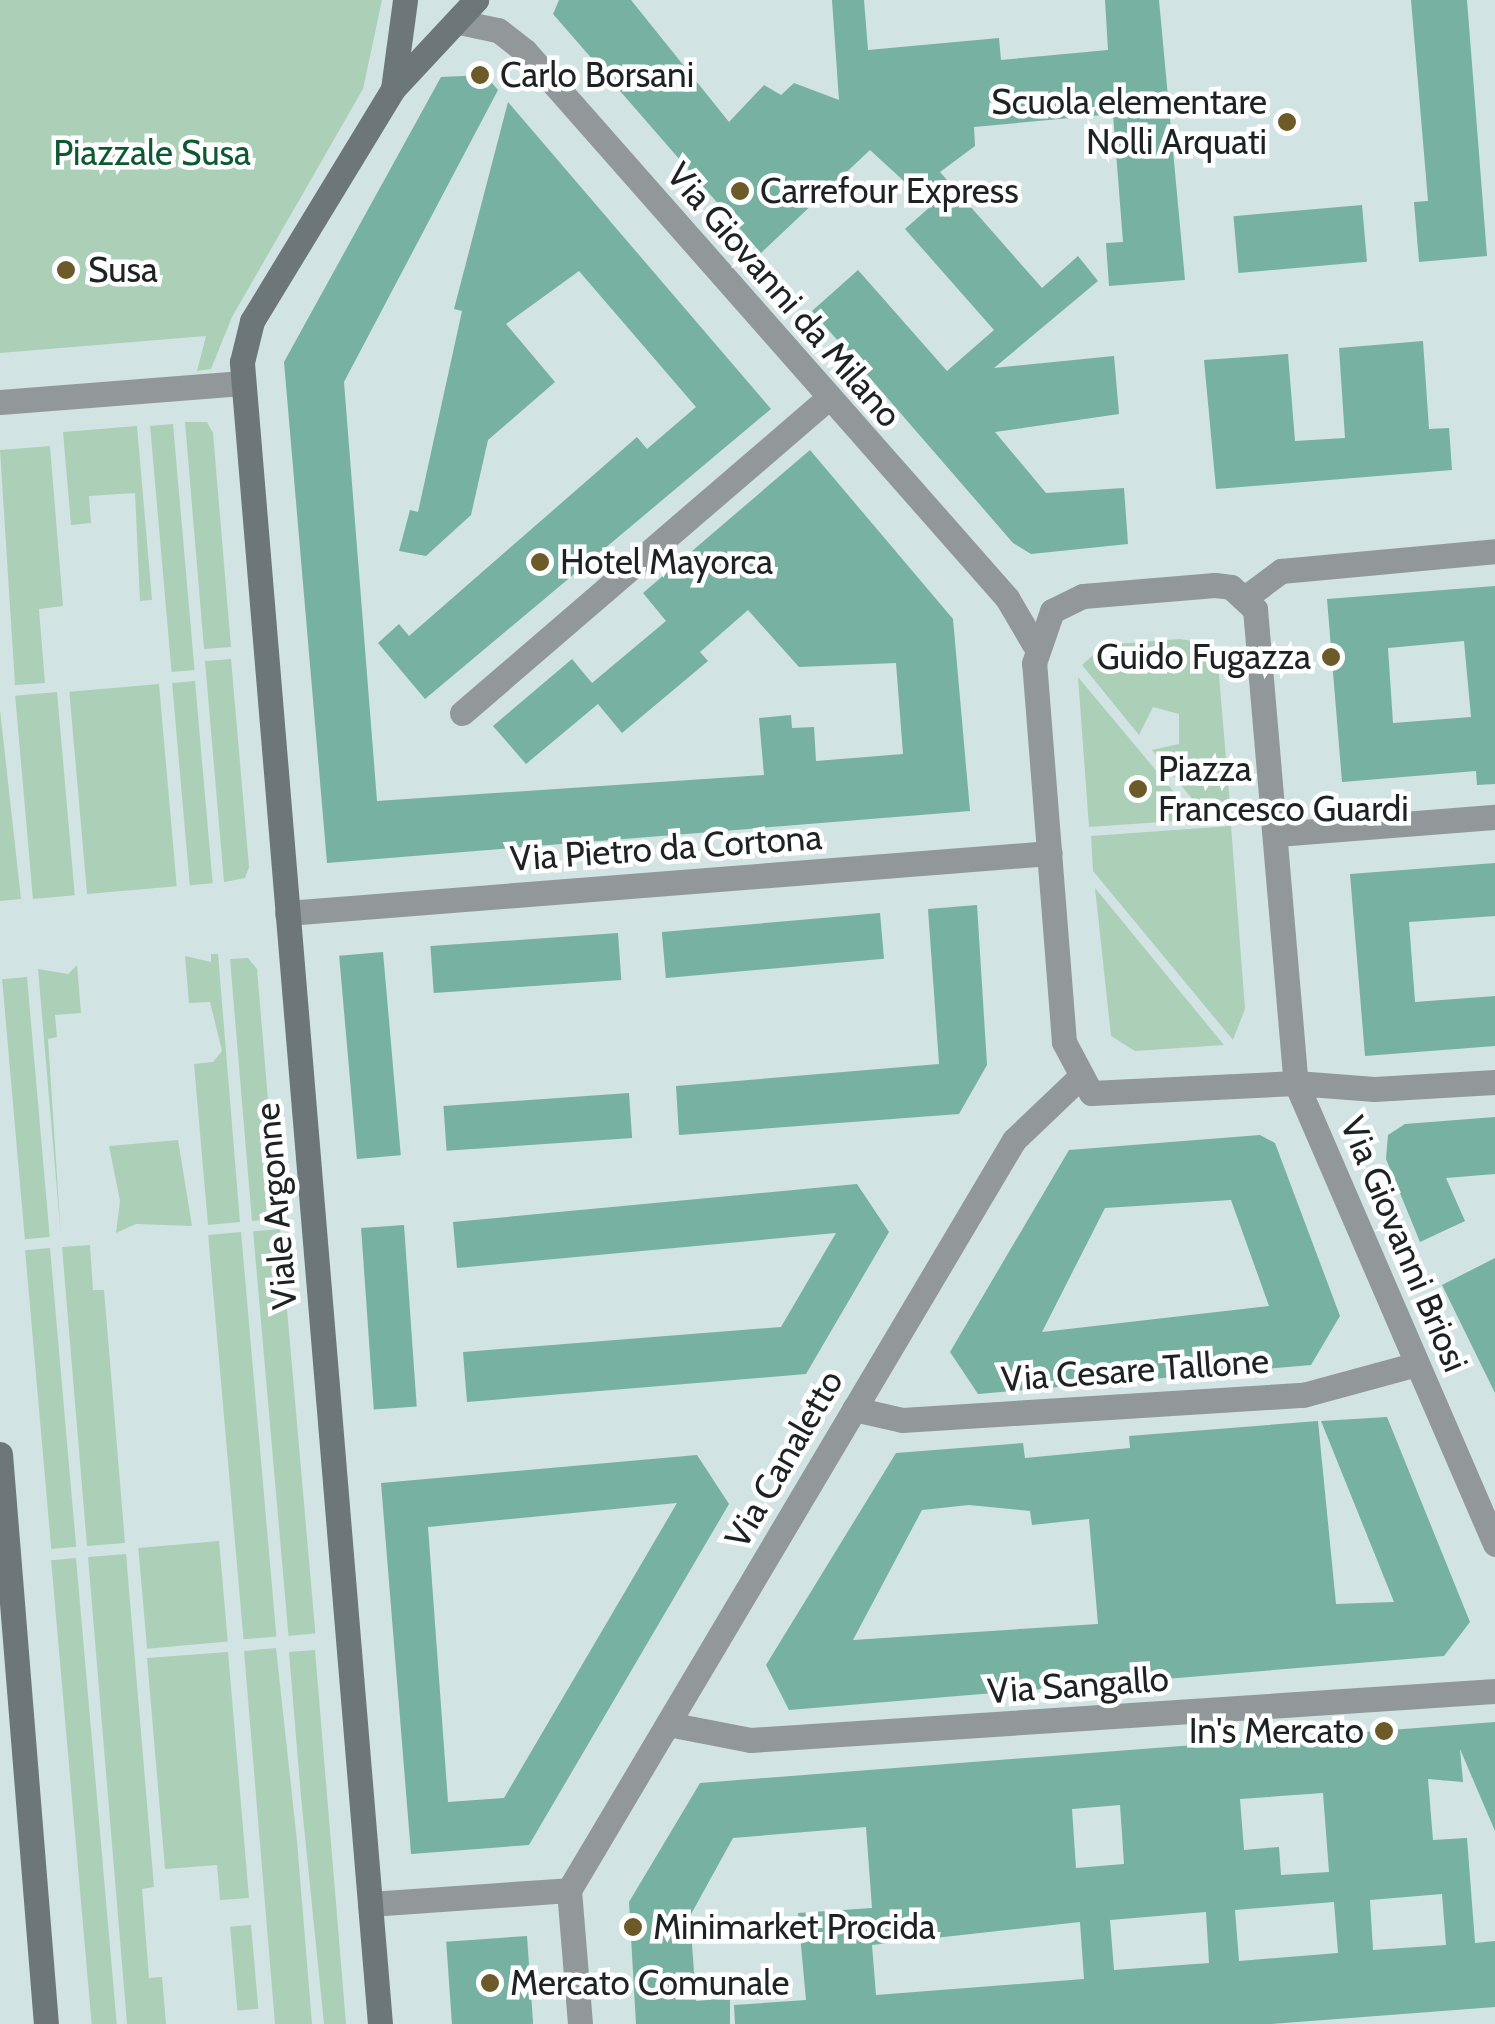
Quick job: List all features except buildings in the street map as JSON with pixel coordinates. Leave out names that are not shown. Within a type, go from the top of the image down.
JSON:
[{"type":"street","points":[[393,89],[405,0]]},
{"type":"street","points":[[0,402],[242,383],[252,321],[393,89],[476,0]]},
{"type":"street","name":"Via Giovanni da Milano","points":[[459,22],[498,30],[525,51],[1006,598],[1034,644]]},
{"type":"street","name":"Viale Argonne","points":[[242,383],[380,2024]]},
{"type":"street","points":[[462,713],[828,398]]},
{"type":"street","points":[[1246,597],[1280,571],[1495,552]]},
{"type":"street","points":[[1296,1082],[1261,624],[1246,597],[1215,586],[1083,596],[1052,611],[1034,644],[1064,1042],[1078,1078],[1106,1097],[1296,1082],[1374,1089],[1495,1082]]},
{"type":"street","points":[[1277,834],[1495,817]]},
{"type":"street","name":"Via Pietro da Cortona","points":[[287,913],[1050,854]]},
{"type":"street","name":"Via Canaletto","points":[[569,1890],[1014,1140],[1078,1078]]},
{"type":"street","name":"Via Giovanni Briosi","points":[[1296,1082],[1495,1544]]},
{"type":"street","name":"Via Cesare Tallone","points":[[854,1409],[902,1420],[1303,1394],[1417,1364]]},
{"type":"street","points":[[0,1454],[7,1627],[46,2024]]},
{"type":"street","name":"Via Sangallo","points":[[668,1724],[750,1740],[1495,1690]]},
{"type":"street","points":[[370,1904],[569,1890],[580,2024]]},
{"type":"green space","name":"Piazzale Susa","points":[[0,0],[382,0],[363,89],[232,317],[211,369],[197,371],[206,336],[0,353]]},
{"type":"green space","points":[[185,422],[207,422],[213,433],[231,647],[204,649]]},
{"type":"green space","points":[[173,424],[195,670],[172,672],[150,426]]},
{"type":"green space","points":[[137,426],[152,600],[140,601],[135,493],[89,496],[91,523],[71,525],[63,432]]},
{"type":"green space","points":[[50,446],[63,606],[39,609],[45,683],[15,685],[0,450]]},
{"type":"green space","points":[[1180,639],[1199,642],[1218,664],[1231,817],[1208,818],[1152,750],[1179,744],[1179,714],[1153,707],[1139,735],[1082,665],[1104,645]]},
{"type":"green space","points":[[231,659],[249,867],[245,878],[224,882],[205,661]]},
{"type":"green space","points":[[1078,677],[1174,792],[1176,821],[1089,827]]},
{"type":"green space","points":[[195,681],[213,883],[190,885],[172,683]]},
{"type":"green space","points":[[159,684],[177,886],[87,894],[69,692]]},
{"type":"green space","points":[[57,692],[75,895],[33,899],[15,696]]},
{"type":"green space","points":[[0,710],[21,899],[0,901]]},
{"type":"green space","points":[[1231,826],[1245,1009],[1233,1040],[1093,871],[1091,836]]},
{"type":"green space","points":[[1095,888],[1224,1045],[1135,1051],[1111,1036]]},
{"type":"green space","points":[[211,954],[218,954],[240,1222],[208,1225],[194,1064],[213,1062],[222,1051],[210,1002],[189,1003],[185,956],[211,962]]},
{"type":"green space","points":[[248,958],[257,969],[278,1219],[252,1221],[230,959]]},
{"type":"green space","points":[[77,965],[81,1013],[55,1015],[57,1037],[48,1039],[61,1237],[38,969],[68,974]]},
{"type":"green space","points":[[27,977],[50,1237],[25,1239],[2,979]]},
{"type":"green space","points":[[178,1140],[192,1226],[136,1224],[116,1233],[120,1201],[109,1146]]},
{"type":"green space","points":[[280,1229],[315,1633],[288,1636],[253,1231]]},
{"type":"green space","points":[[241,1232],[276,1636],[244,1639],[208,1235]]},
{"type":"green space","points":[[90,1245],[93,1290],[104,1290],[125,1543],[87,1546],[62,1247]]},
{"type":"green space","points":[[50,1248],[76,1547],[51,1549],[25,1250]]},
{"type":"green space","points":[[219,1541],[228,1642],[147,1649],[138,1548]]},
{"type":"green space","points":[[126,1554],[154,1887],[142,1889],[149,1978],[162,1977],[166,2024],[127,2024],[88,1557]]},
{"type":"green space","points":[[76,1558],[117,2024],[92,2024],[51,1560]]},
{"type":"green space","points":[[276,1648],[312,2024],[275,2024],[244,1651]]},
{"type":"green space","points":[[315,1650],[346,2024],[324,2024],[301,1797],[289,1652]]},
{"type":"green space","points":[[228,1652],[249,1898],[220,1900],[217,1865],[165,1869],[147,1658]]},
{"type":"green space","points":[[251,1925],[258,2009],[237,2011],[230,1927]]},
{"type":"place","name":"Carlo Borsani","points":[[480,75]]},
{"type":"place","name":"Scuola elementare Nolli Arquati","points":[[1287,122]]},
{"type":"place","name":"Carrefour Express","points":[[740,191]]},
{"type":"place","name":"Susa","points":[[66,270]]},
{"type":"place","name":"Hotel Mayorca","points":[[540,562]]},
{"type":"place","name":"Guido Fugazza","points":[[1331,657]]},
{"type":"place","name":"Piazza Francesco Guardi","points":[[1138,789]]},
{"type":"place","name":"In's Mercato","points":[[1384,1731]]},
{"type":"place","name":"Minimarket Procida","points":[[633,1927]]},
{"type":"place","name":"Mercato Comunale","points":[[490,1983]]}]
